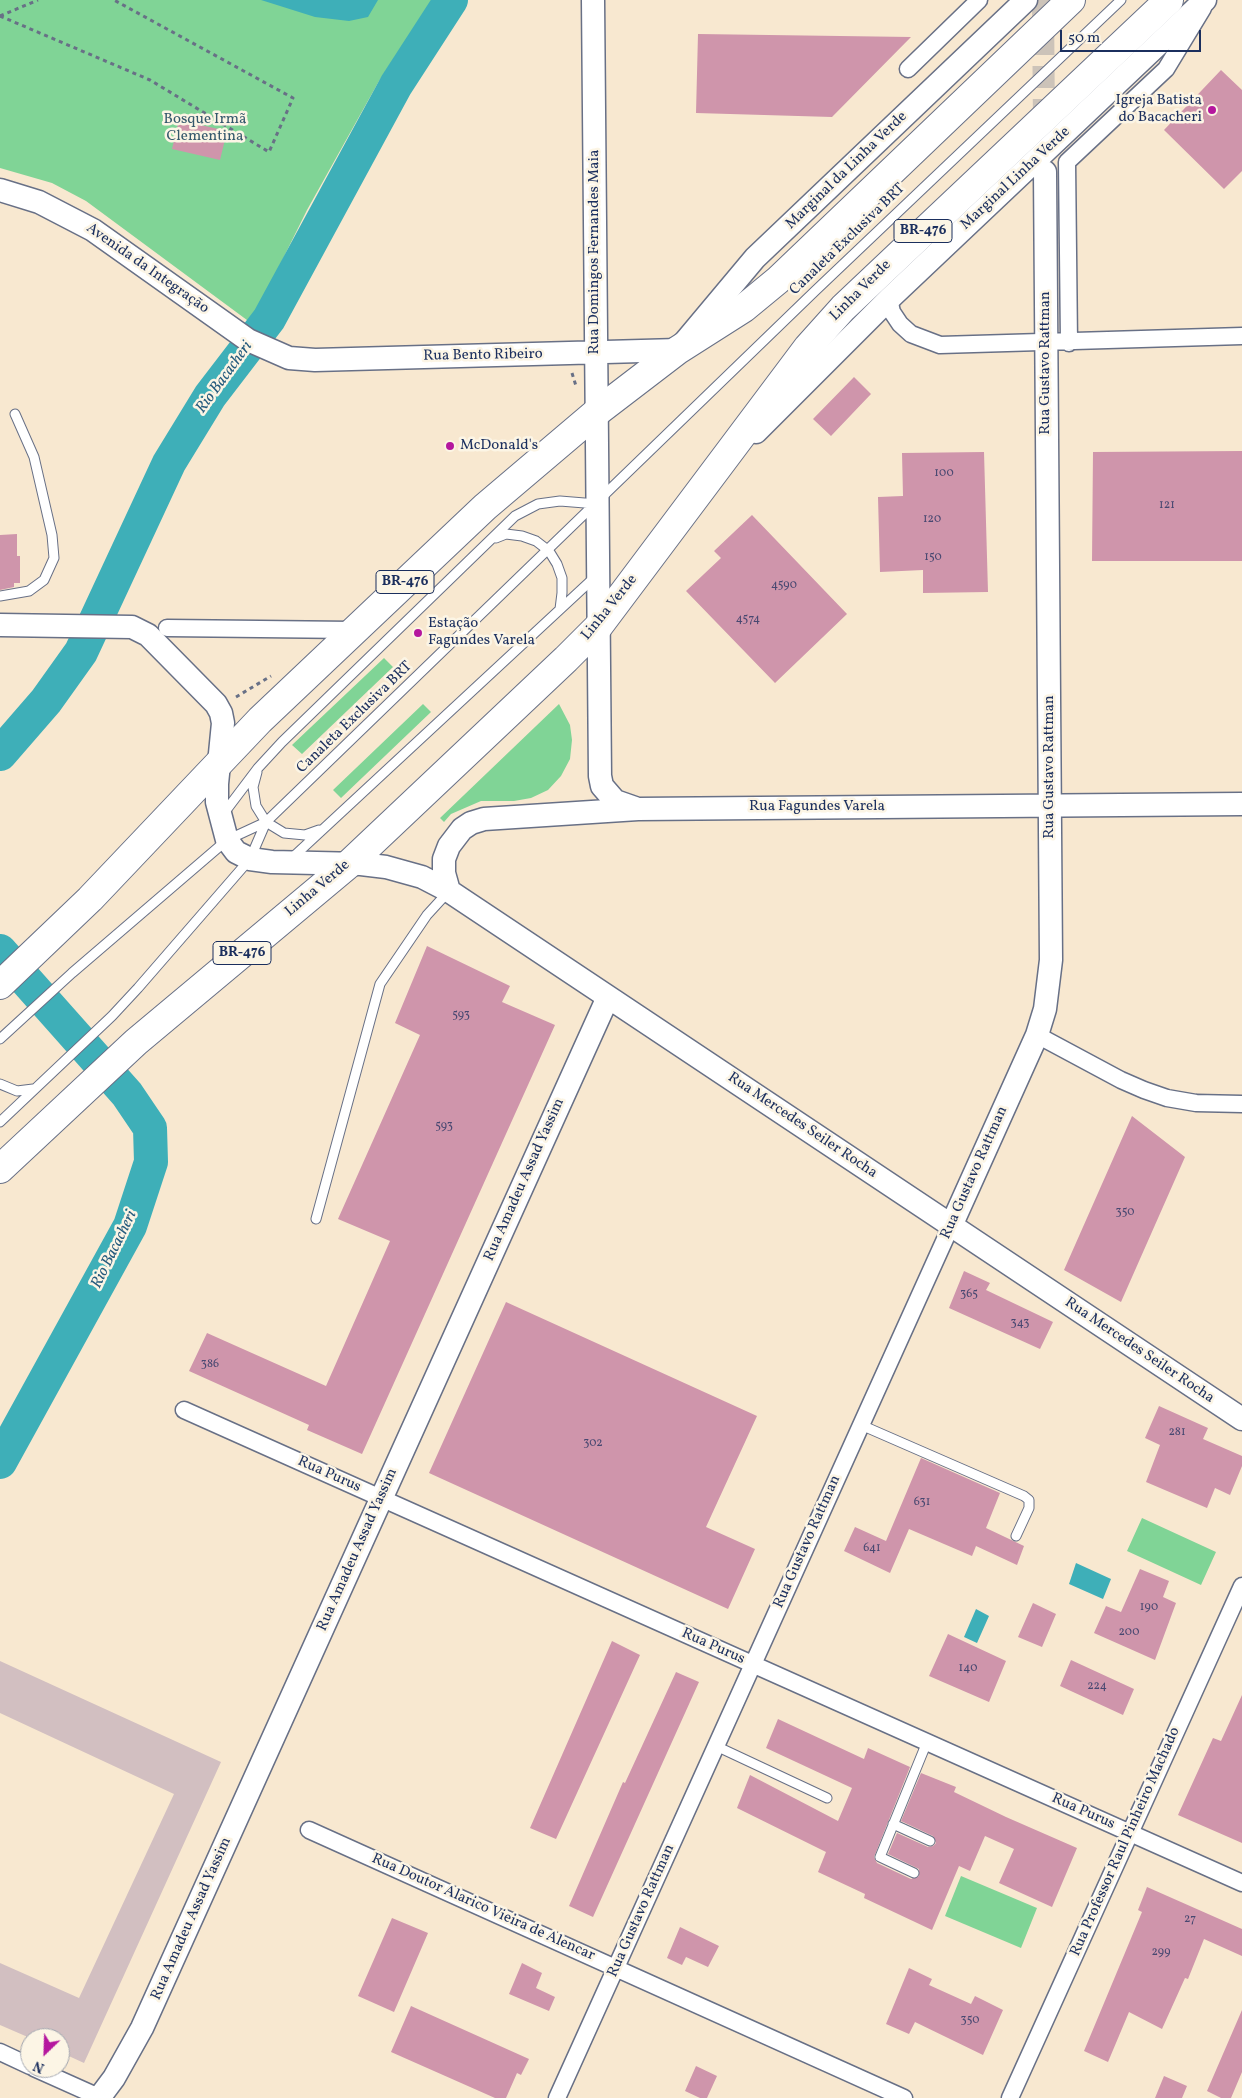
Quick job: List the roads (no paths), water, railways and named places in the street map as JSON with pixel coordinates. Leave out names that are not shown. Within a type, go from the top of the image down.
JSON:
[{"type":"highway","name":"BR-476","points":[[0,985],[90,899],[220,760],[353,630],[491,502],[596,412],[678,350],[744,308],[778,280],[1070,0]]},
{"type":"highway","name":"Linha Verde","points":[[0,1169],[136,1042],[349,864],[598,627],[808,347],[843,308],[1169,0]]},
{"type":"main road","name":"Rua Domingos Fernandes Maia","points":[[593,0],[598,627],[602,786],[615,801],[638,809]]},
{"type":"main road","name":"Marginal da Linha Verde","points":[[678,350],[755,258],[1026,0]]},
{"type":"main road","name":"Marginal Linha Verde","points":[[702,486],[889,299],[1206,0]]},
{"type":"main road","name":"Rua Gustavo Rattman","points":[[951,1226],[1037,1035],[1045,1009],[1051,960],[1045,172]]},
{"type":"main road","name":"Avenida da Integração","points":[[0,190],[39,202],[93,230],[236,332],[261,347],[289,358]]},
{"type":"main road","name":"Rua Bento Ribeiro","points":[[289,358],[315,360],[678,350]]},
{"type":"main road","points":[[0,625],[132,627],[148,635],[216,704],[221,713],[224,723],[217,784],[220,818],[227,840],[236,852],[250,859]]},
{"type":"main road","name":"Rua Fagundes Varela","points":[[449,891],[444,873],[446,853],[454,837],[471,823],[484,819],[638,809],[1242,804]]},
{"type":"main road","name":"Rua Mercedes Seiler Rocha","points":[[250,859],[286,863],[373,865],[398,869],[422,877],[449,891],[1242,1419]]},
{"type":"main road","name":"Rua Amadeu Assad Yassim","points":[[100,2098],[114,2078],[142,2028],[608,997]]},
{"type":"street","points":[[908,69],[979,0]]},
{"type":"street","points":[[1069,343],[1067,162],[1166,69],[1206,0]]},
{"type":"street","points":[[889,299],[892,312],[900,324],[911,334],[926,342],[940,346],[1046,344],[1242,336]]},
{"type":"street","points":[[167,628],[353,630]]},
{"type":"street","points":[[1037,1035],[1121,1080],[1167,1098],[1196,1102],[1242,1104]]},
{"type":"street","name":"Rua Gustavo Rattman","points":[[557,2098],[951,1226]]},
{"type":"street","name":"Rua Purus","points":[[184,1410],[1242,1883]]},
{"type":"street","name":"Rua Professor Raul Pinheiro Machado","points":[[1010,2098],[1242,1586]]},
{"type":"street","name":"Rua Doutor Alarico Vieira de Alencar","points":[[308,1830],[904,2098]]},
{"type":"street","points":[[0,2052],[20,2061]]},
{"type":"street","points":[[56,2078],[100,2098]]},
{"type":"lane","name":"Canaleta Exclusiva BRT","points":[[0,1039],[72,973],[227,840],[266,822],[597,504],[815,291],[1121,0]]},
{"type":"lane","points":[[0,596],[29,591],[44,580],[54,558],[52,535],[34,457],[15,414]]},
{"type":"lane","points":[[220,818],[258,768],[516,516],[538,504],[560,502],[597,504]]},
{"type":"lane","points":[[493,539],[506,534],[522,536],[536,541],[548,551],[557,564],[562,578],[560,609]]},
{"type":"lane","points":[[286,863],[598,574]]},
{"type":"lane","points":[[258,768],[253,787],[256,806],[266,822],[284,833],[305,836],[324,828]]},
{"type":"lane","name":"Canaleta Exclusiva BRT","points":[[0,1122],[112,1016],[250,859],[266,822]]},
{"type":"lane","points":[[316,1219],[380,984],[427,915],[449,891]]},
{"type":"lane","points":[[0,1084],[17,1091],[35,1088]]},
{"type":"lane","points":[[861,1425],[1024,1496],[1029,1500],[1029,1508],[1016,1536]]},
{"type":"lane","points":[[914,1873],[880,1857],[927,1742]]},
{"type":"lane","points":[[716,1746],[827,1798]]},
{"type":"lane","points":[[893,1824],[930,1841]]},
{"type":"water","points":[[261,0],[378,0],[368,17],[349,21],[315,17]]},
{"type":"water","points":[[1076,1563],[1111,1579],[1103,1599],[1069,1584]]},
{"type":"water","points":[[976,1609],[989,1616],[977,1643],[964,1637]]},
{"type":"waterway","name":"Rio Bacacheri","points":[[0,754],[46,701],[81,652],[169,463],[210,396],[269,319],[396,85],[451,0]]},
{"type":"waterway","name":"Rio Bacacheri","points":[[0,951],[127,1094],[150,1128],[151,1162],[130,1226],[0,1462]]},
{"type":"tunnel","points":[[1043,0],[1044,128]]},
{"type":"place","name":"Igreja Batista do Bacacheri","points":[[1212,110]]},
{"type":"place","name":"McDonald's","points":[[450,446]]},
{"type":"place","name":"Estação Fagundes Varela","points":[[418,633]]},
{"type":"park label","name":"Bosque Irmã Clementina","points":[[205,128]]}]
